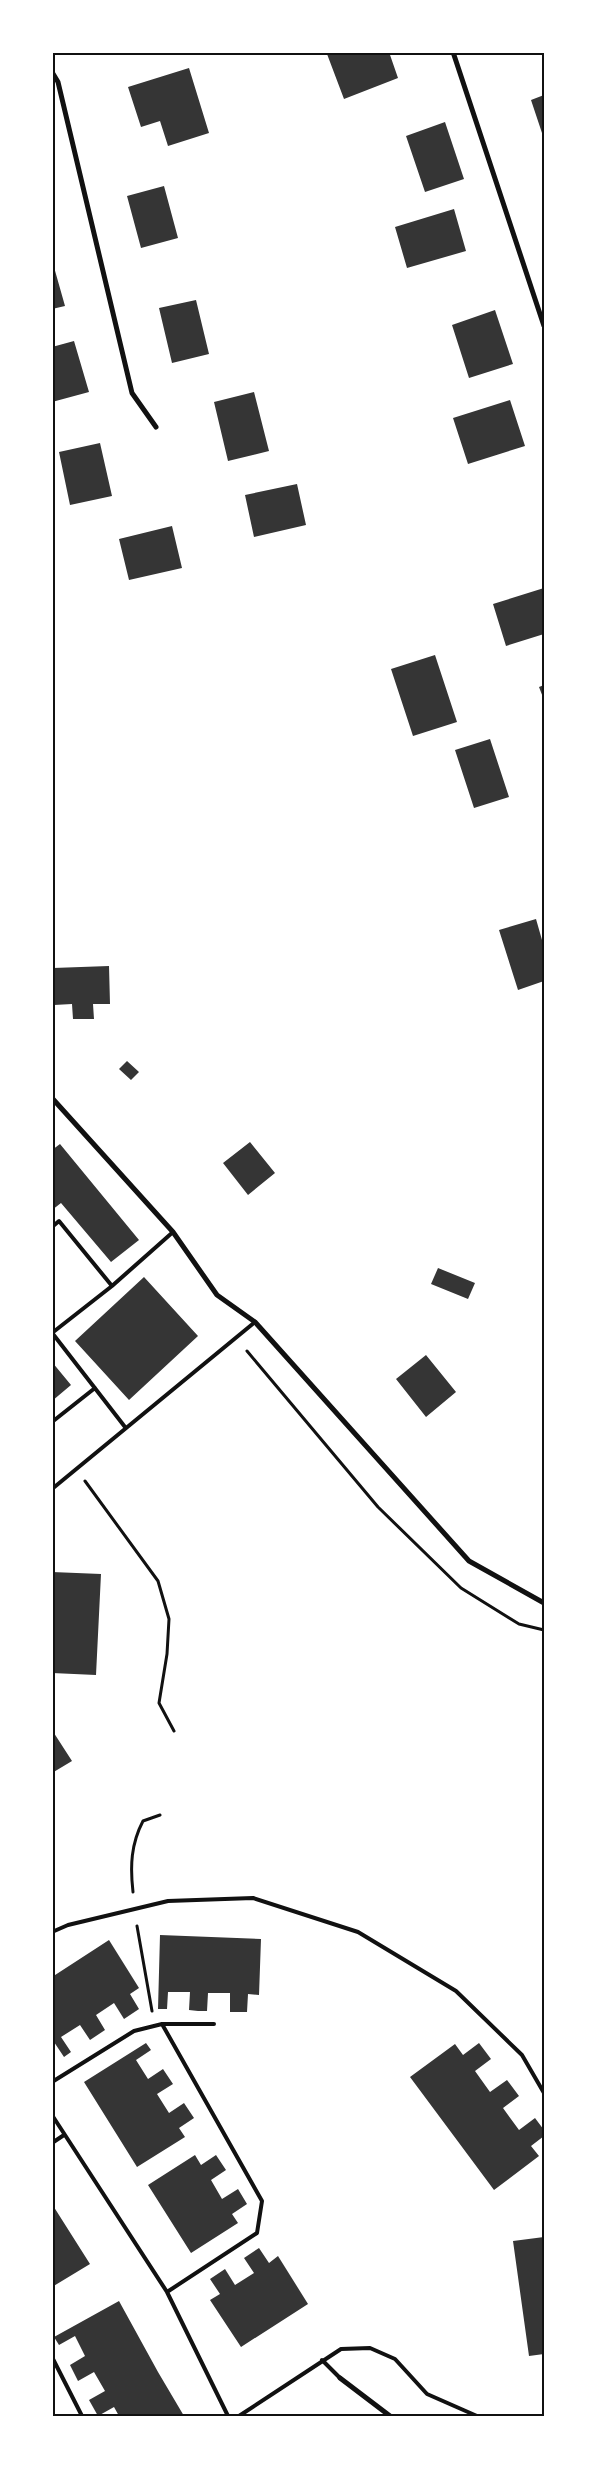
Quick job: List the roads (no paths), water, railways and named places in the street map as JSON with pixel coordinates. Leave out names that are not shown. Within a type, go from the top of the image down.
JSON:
[{"type":"street","points":[[453,52],[544,326]]},
{"type":"street","points":[[52,72],[58,82],[132,393],[156,427]]},
{"type":"street","points":[[52,1098],[173,1232],[218,1295],[255,1322],[469,1561],[544,1603]]},
{"type":"street","points":[[340,2378],[390,2416]]},
{"type":"lane","points":[[52,1227],[59,1222],[112,1286]]},
{"type":"lane","points":[[125,1427],[53,1333],[112,1286],[173,1232]]},
{"type":"lane","points":[[52,1488],[125,1427],[237,1339],[255,1322]]},
{"type":"lane","points":[[52,1422],[95,1388]]},
{"type":"lane","points":[[52,1932],[68,1925],[168,1901],[253,1898],[358,1932],[456,1991],[522,2055],[544,2093]]},
{"type":"lane","points":[[162,2024],[262,2201],[257,2233],[168,2292]]},
{"type":"lane","points":[[52,2082],[134,2031],[162,2024],[214,2024]]},
{"type":"lane","points":[[52,2115],[168,2292],[228,2416]]},
{"type":"lane","points":[[52,2143],[64,2135]]},
{"type":"lane","points":[[239,2416],[340,2349],[370,2348],[395,2359],[427,2394],[477,2416]]},
{"type":"lane","points":[[52,2357],[82,2416]]},
{"type":"lane","points":[[322,2360],[340,2378]]}]
